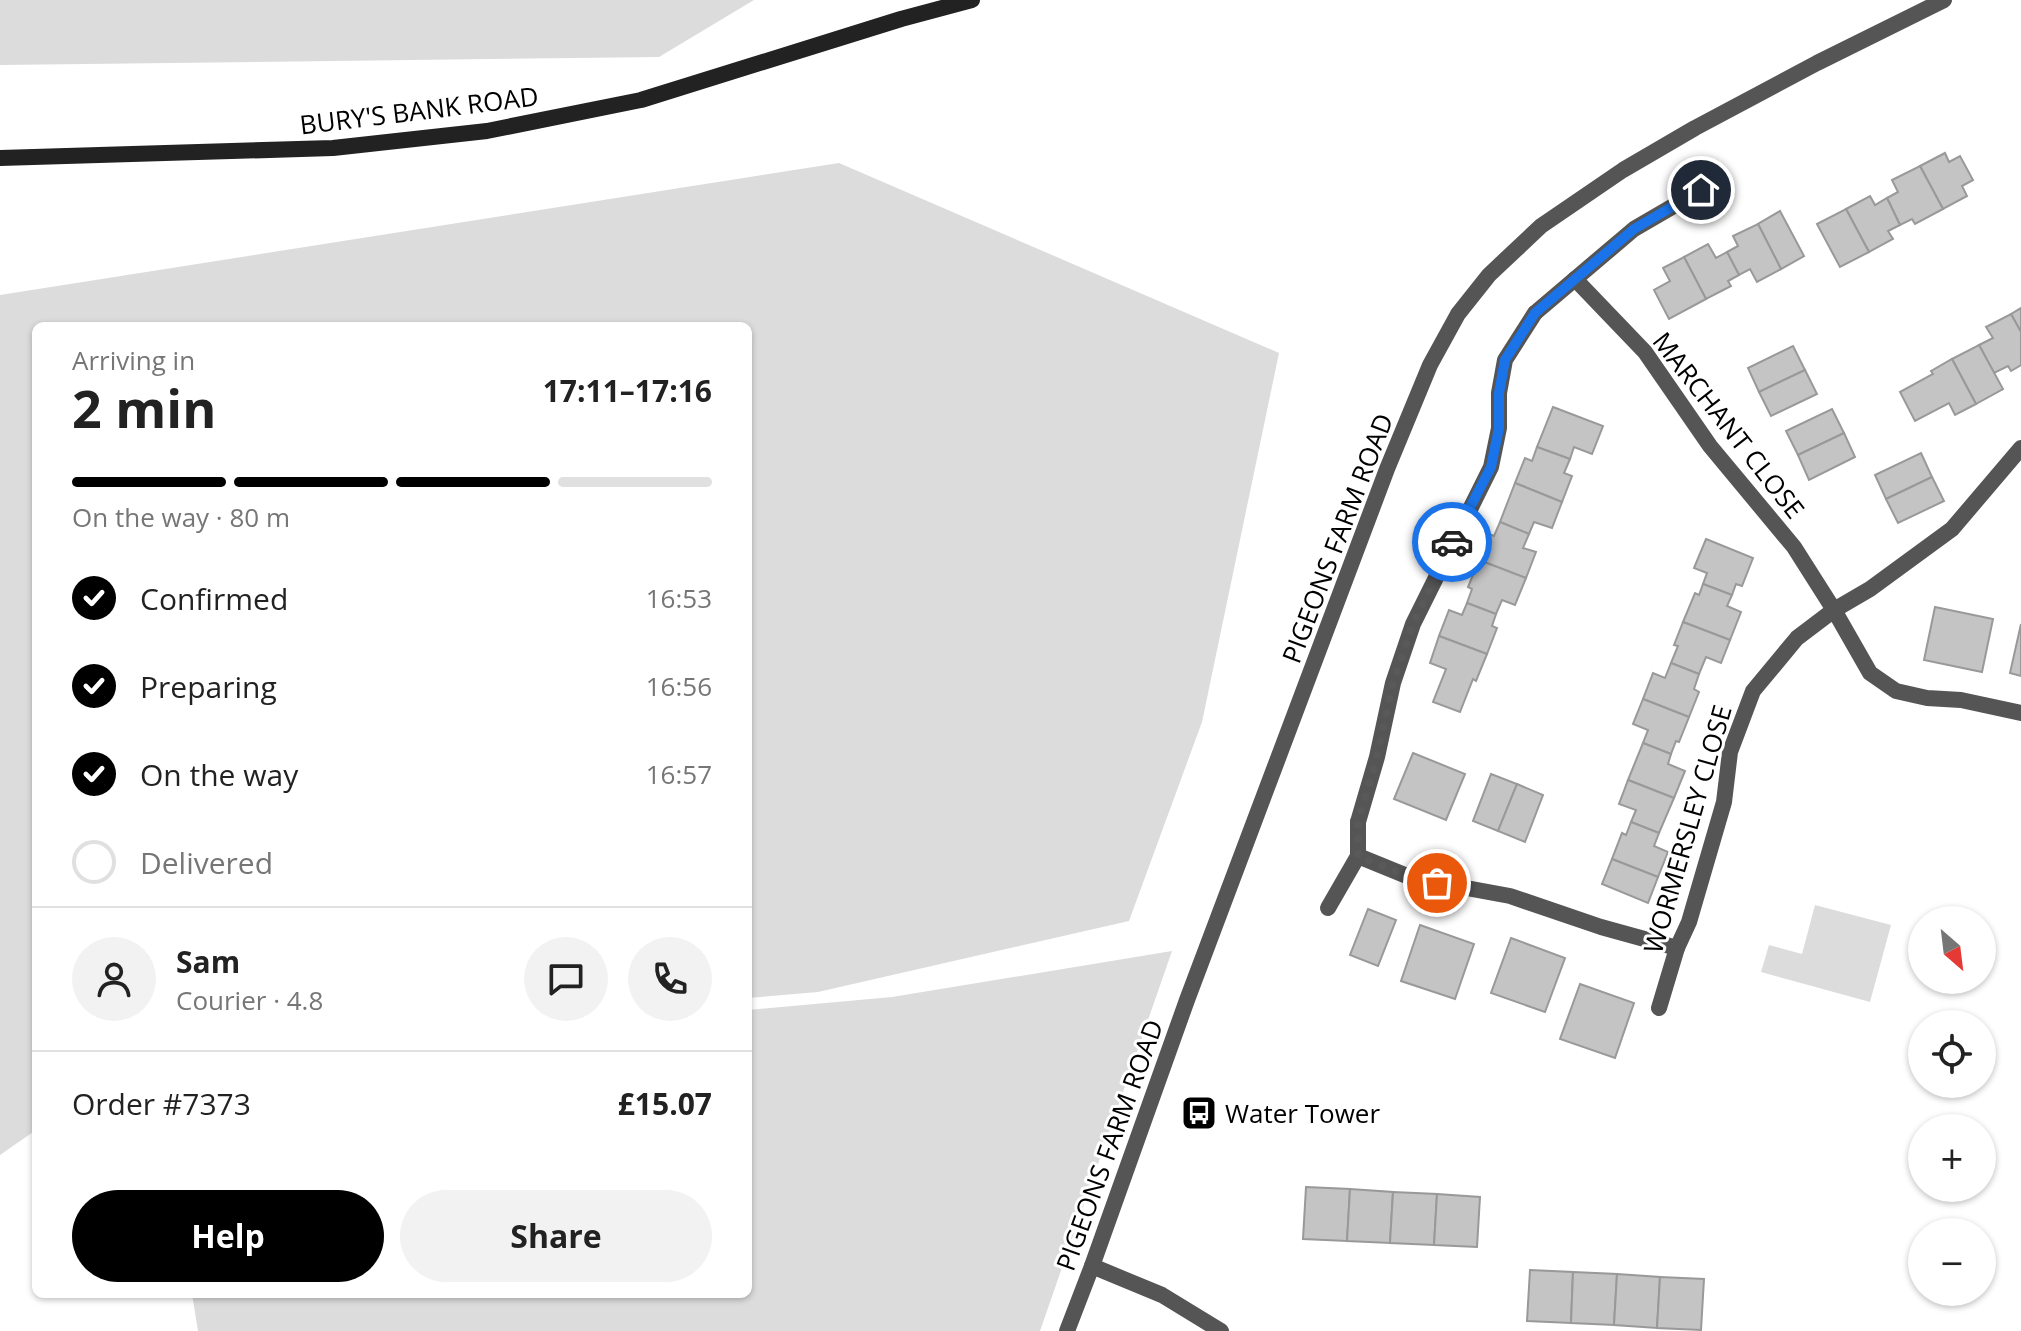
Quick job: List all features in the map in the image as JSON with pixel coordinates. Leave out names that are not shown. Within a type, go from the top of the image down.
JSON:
[{"type":"street","name":"BURY'S BANK ROAD","points":[[0,158],[333,148],[487,131],[641,100],[972,0]]},
{"type":"street","name":"PIGEONS FARM ROAD","points":[[1067,1331],[1187,1000],[1387,469],[1430,365],[1458,314],[1489,275],[1541,226],[1623,170],[1817,63],[1944,0]]},
{"type":"street","points":[[1328,908],[1358,856],[1358,822],[1377,757],[1393,683],[1413,624],[1491,467],[1499,428],[1499,393],[1505,360],[1535,313],[1634,229],[1701,190]]},
{"type":"street","name":"MARCHANT CLOSE","points":[[1575,279],[1645,352],[1710,446],[1794,547],[1870,673],[1896,691],[1927,698],[1961,700],[2021,713]]},
{"type":"street","name":"WORMERSLEY CLOSE","points":[[1659,1008],[1677,948],[1689,922],[1724,802],[1730,752],[1753,691],[1797,638],[1952,529],[2021,448]]},
{"type":"street","points":[[1358,856],[1412,878],[1510,896],[1601,927],[1677,948]]},
{"type":"street","points":[[1092,1266],[1162,1295],[1221,1331]]},
{"type":"shaded area","points":[[0,0],[754,0],[659,57],[0,65]]},
{"type":"shaded area","points":[[839,163],[1279,353],[1202,722],[1129,921],[818,992],[752,998],[752,322],[32,322],[32,1133],[0,1155],[0,295]]},
{"type":"shaded area","points":[[1815,905],[1891,925],[1870,1002],[1761,972],[1769,945],[1802,954]]},
{"type":"shaded area","points":[[1172,951],[1040,1331],[198,1331],[193,1298],[752,1298],[752,1010],[892,997]]},
{"type":"building","points":[[1945,153],[1949,162],[1960,156],[1973,180],[1962,186],[1967,196],[1943,209],[1920,166]]},
{"type":"building","points":[[1920,166],[1943,209],[1915,224],[1912,219],[1900,225],[1887,198],[1898,192],[1892,180]]},
{"type":"building","points":[[1870,196],[1875,205],[1887,198],[1900,225],[1888,231],[1893,239],[1869,252],[1846,209]]},
{"type":"building","points":[[1846,209],[1869,252],[1840,267],[1817,224]]},
{"type":"building","points":[[1780,211],[1804,256],[1781,269],[1758,224]]},
{"type":"building","points":[[1758,224],[1781,269],[1757,282],[1750,269],[1739,275],[1727,252],[1738,246],[1733,236]]},
{"type":"building","points":[[1708,244],[1716,258],[1727,252],[1739,275],[1728,281],[1731,286],[1706,299],[1684,257]]},
{"type":"building","points":[[1684,257],[1706,299],[1669,319],[1654,290],[1670,281],[1663,268]]},
{"type":"building","points":[[2021,308],[2021,332],[2011,314]]},
{"type":"building","points":[[2011,314],[2021,332],[2021,365],[2011,371],[2008,366],[1994,373],[1979,345],[1993,338],[1986,327]]},
{"type":"building","points":[[1979,345],[2003,389],[1976,404],[1952,359]]},
{"type":"building","points":[[1793,346],[1805,370],[1759,392],[1748,368]]},
{"type":"building","points":[[1952,359],[1976,404],[1955,415],[1949,403],[1915,421],[1900,392],[1933,374],[1931,371]]},
{"type":"building","points":[[1805,370],[1817,394],[1771,416],[1759,392]]},
{"type":"building","points":[[1553,407],[1603,426],[1592,454],[1574,447],[1570,459],[1537,447]]},
{"type":"building","points":[[1832,409],[1844,433],[1798,455],[1786,431]]},
{"type":"building","points":[[1844,433],[1855,457],[1809,480],[1798,455]]},
{"type":"building","points":[[1537,447],[1570,459],[1564,473],[1572,476],[1562,502],[1515,483],[1525,458],[1532,461]]},
{"type":"building","points":[[1921,453],[1932,477],[1886,499],[1875,475]]},
{"type":"building","points":[[1932,477],[1944,501],[1898,523],[1886,499]]},
{"type":"building","points":[[1515,483],[1562,502],[1552,528],[1534,522],[1529,534],[1500,522]]},
{"type":"building","points":[[1500,522],[1529,534],[1523,548],[1536,552],[1526,578],[1479,560],[1489,534],[1494,536]]},
{"type":"building","points":[[1706,539],[1753,558],[1742,586],[1736,584],[1732,595],[1703,584],[1707,573],[1694,568]]},
{"type":"building","points":[[1479,560],[1526,578],[1515,605],[1502,600],[1496,614],[1467,603],[1472,589],[1468,587]]},
{"type":"building","points":[[1703,584],[1732,595],[1727,606],[1741,612],[1730,640],[1683,622],[1695,593],[1699,595]]},
{"type":"building","points":[[1467,603],[1496,614],[1492,626],[1497,628],[1487,654],[1439,636],[1449,610],[1462,615]]},
{"type":"building","points":[[1935,607],[1993,619],[1982,672],[1924,660]]},
{"type":"building","points":[[1683,622],[1730,640],[1721,663],[1706,657],[1699,674],[1671,663]]},
{"type":"building","points":[[2021,624],[2021,676],[2010,673]]},
{"type":"building","points":[[1439,636],[1487,654],[1460,712],[1433,702],[1446,669],[1430,663]]},
{"type":"building","points":[[1671,663],[1699,674],[1694,689],[1699,692],[1689,717],[1643,699],[1653,673],[1665,678]]},
{"type":"building","points":[[1643,699],[1689,717],[1671,754],[1643,743],[1648,730],[1633,724]]},
{"type":"building","points":[[1643,743],[1671,754],[1668,764],[1685,771],[1674,798],[1628,780]]},
{"type":"building","points":[[1413,753],[1465,774],[1446,820],[1394,799]]},
{"type":"building","points":[[1491,774],[1517,784],[1498,831],[1473,821]]},
{"type":"building","points":[[1628,780],[1674,798],[1659,833],[1631,822],[1636,810],[1619,804]]},
{"type":"building","points":[[1517,784],[1543,795],[1525,842],[1498,831]]},
{"type":"building","points":[[1631,822],[1659,833],[1654,846],[1668,852],[1658,877],[1612,859],[1622,833],[1626,835]]},
{"type":"building","points":[[1612,859],[1658,877],[1648,903],[1602,884]]},
{"type":"building","points":[[1368,909],[1396,920],[1378,966],[1350,955]]},
{"type":"building","points":[[1420,925],[1474,944],[1455,999],[1401,981]]},
{"type":"building","points":[[1511,938],[1565,958],[1545,1012],[1491,993]]},
{"type":"building","points":[[1580,984],[1634,1003],[1615,1058],[1560,1039]]},
{"type":"building","points":[[1306,1187],[1350,1189],[1347,1241],[1303,1239]]},
{"type":"building","points":[[1350,1189],[1393,1192],[1390,1243],[1347,1241]]},
{"type":"building","points":[[1393,1192],[1437,1194],[1434,1245],[1390,1243]]},
{"type":"building","points":[[1437,1194],[1480,1197],[1477,1247],[1434,1245]]},
{"type":"building","points":[[1530,1270],[1573,1272],[1571,1323],[1527,1321]]},
{"type":"building","points":[[1573,1272],[1617,1274],[1614,1325],[1571,1323]]},
{"type":"building","points":[[1617,1274],[1660,1277],[1657,1328],[1614,1325]]},
{"type":"building","points":[[1660,1277],[1704,1279],[1701,1330],[1657,1328]]},
{"type":"way so far","points":[[1437,883],[1412,878],[1358,856],[1358,822],[1377,757],[1393,683],[1413,624],[1452,542]]},
{"type":"place","name":"Water Tower","points":[[1199,1113]]},
{"type":"route","points":[[1452,542],[1491,467],[1499,428],[1499,393],[1505,360],[1535,313],[1634,229],[1701,190]]}]
